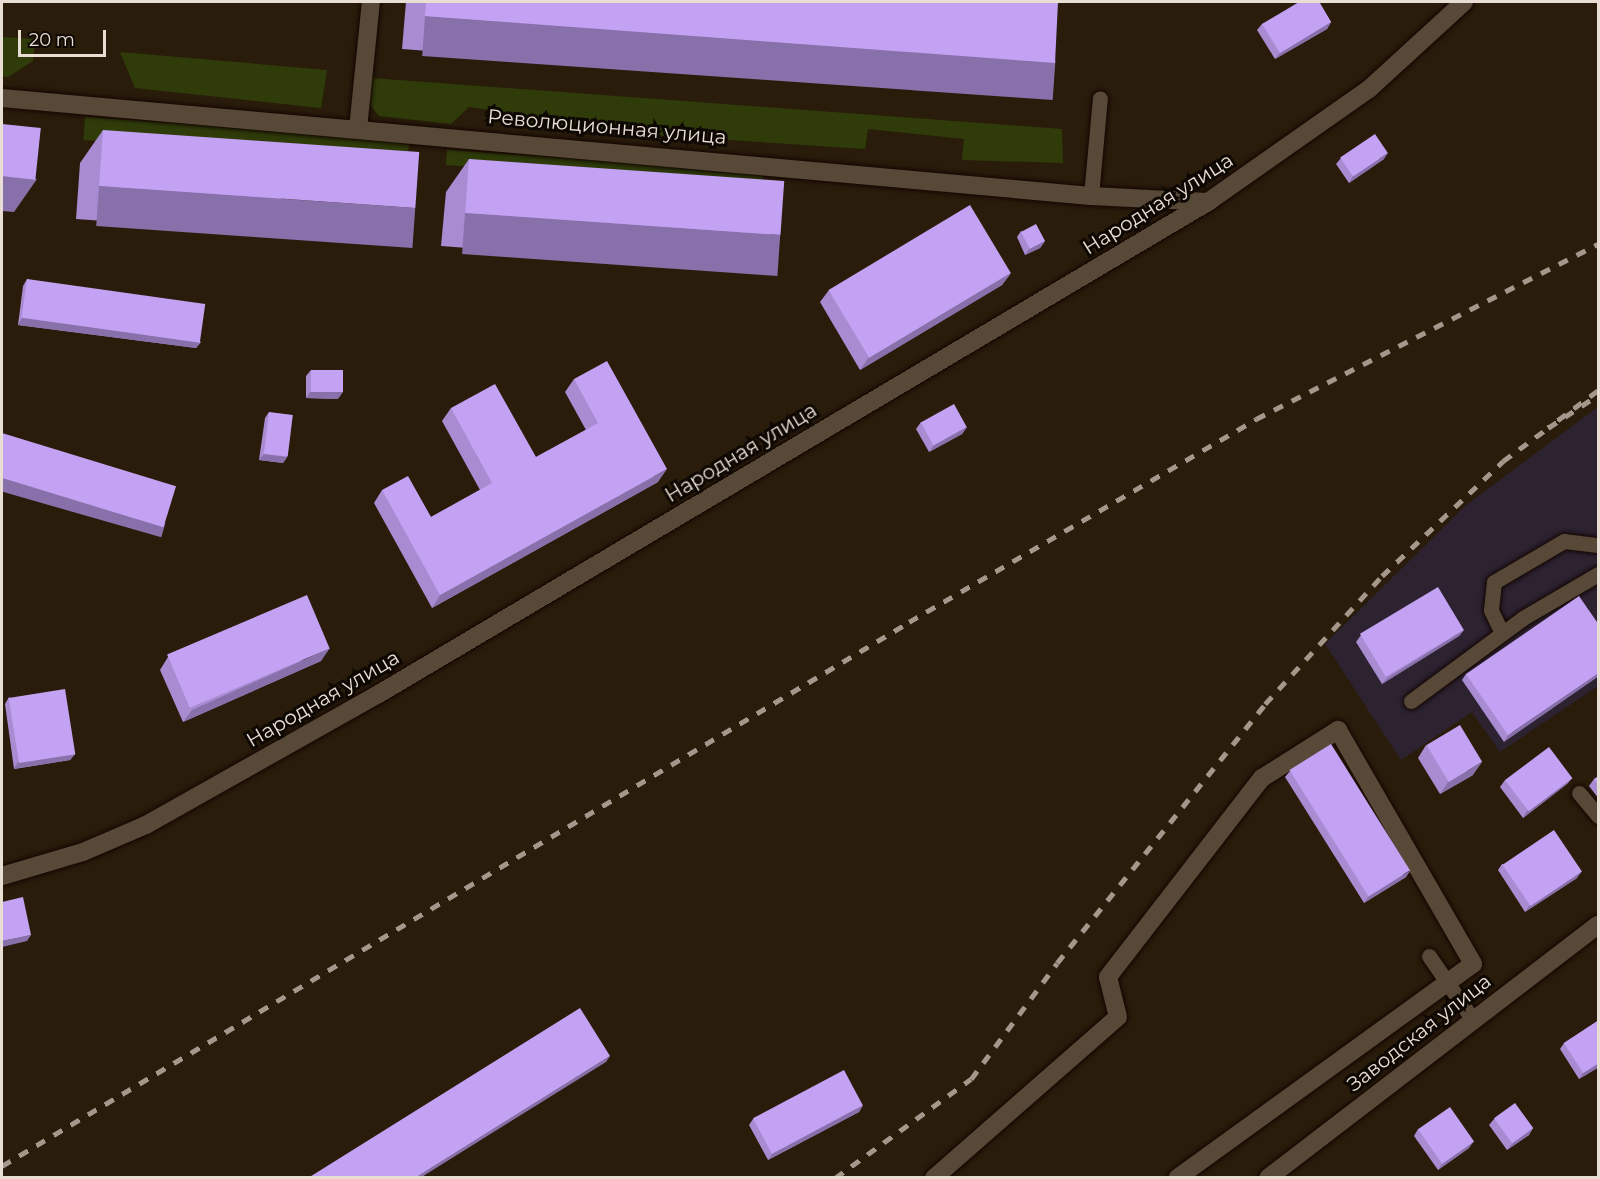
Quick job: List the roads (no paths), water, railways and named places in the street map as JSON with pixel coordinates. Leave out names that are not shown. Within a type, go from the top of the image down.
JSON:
[{"type":"street","points":[[358,129],[370,2]]},
{"type":"street","name":"Народная улица","points":[[2,876],[83,852],[146,825],[377,695],[1208,202],[1369,89],[1464,2]]},
{"type":"street","name":"Революционная улица","points":[[2,98],[1091,195],[1208,202]]},
{"type":"street","points":[[934,1178],[1118,1017],[1108,977],[1262,778],[1338,730],[1473,964],[1177,1178]]},
{"type":"street","name":"Заводская улица","points":[[1268,1178],[1599,925]]},
{"type":"lane","points":[[1091,195],[1100,98]]},
{"type":"lane","points":[[1503,633],[1491,610],[1494,582],[1564,541],[1599,544]]},
{"type":"lane","points":[[1411,701],[1503,633],[1599,574]]},
{"type":"lane","points":[[1579,793],[1599,816]]},
{"type":"lane","points":[[1429,956],[1473,1020]]},
{"type":"railway","points":[[2,1166],[909,622],[1256,419],[1598,244]]},
{"type":"railway","points":[[1598,391],[1548,428],[1598,395]]},
{"type":"railway","points":[[835,1178],[971,1079],[1057,963],[1265,704],[1382,576],[1503,461],[1548,428]]}]
